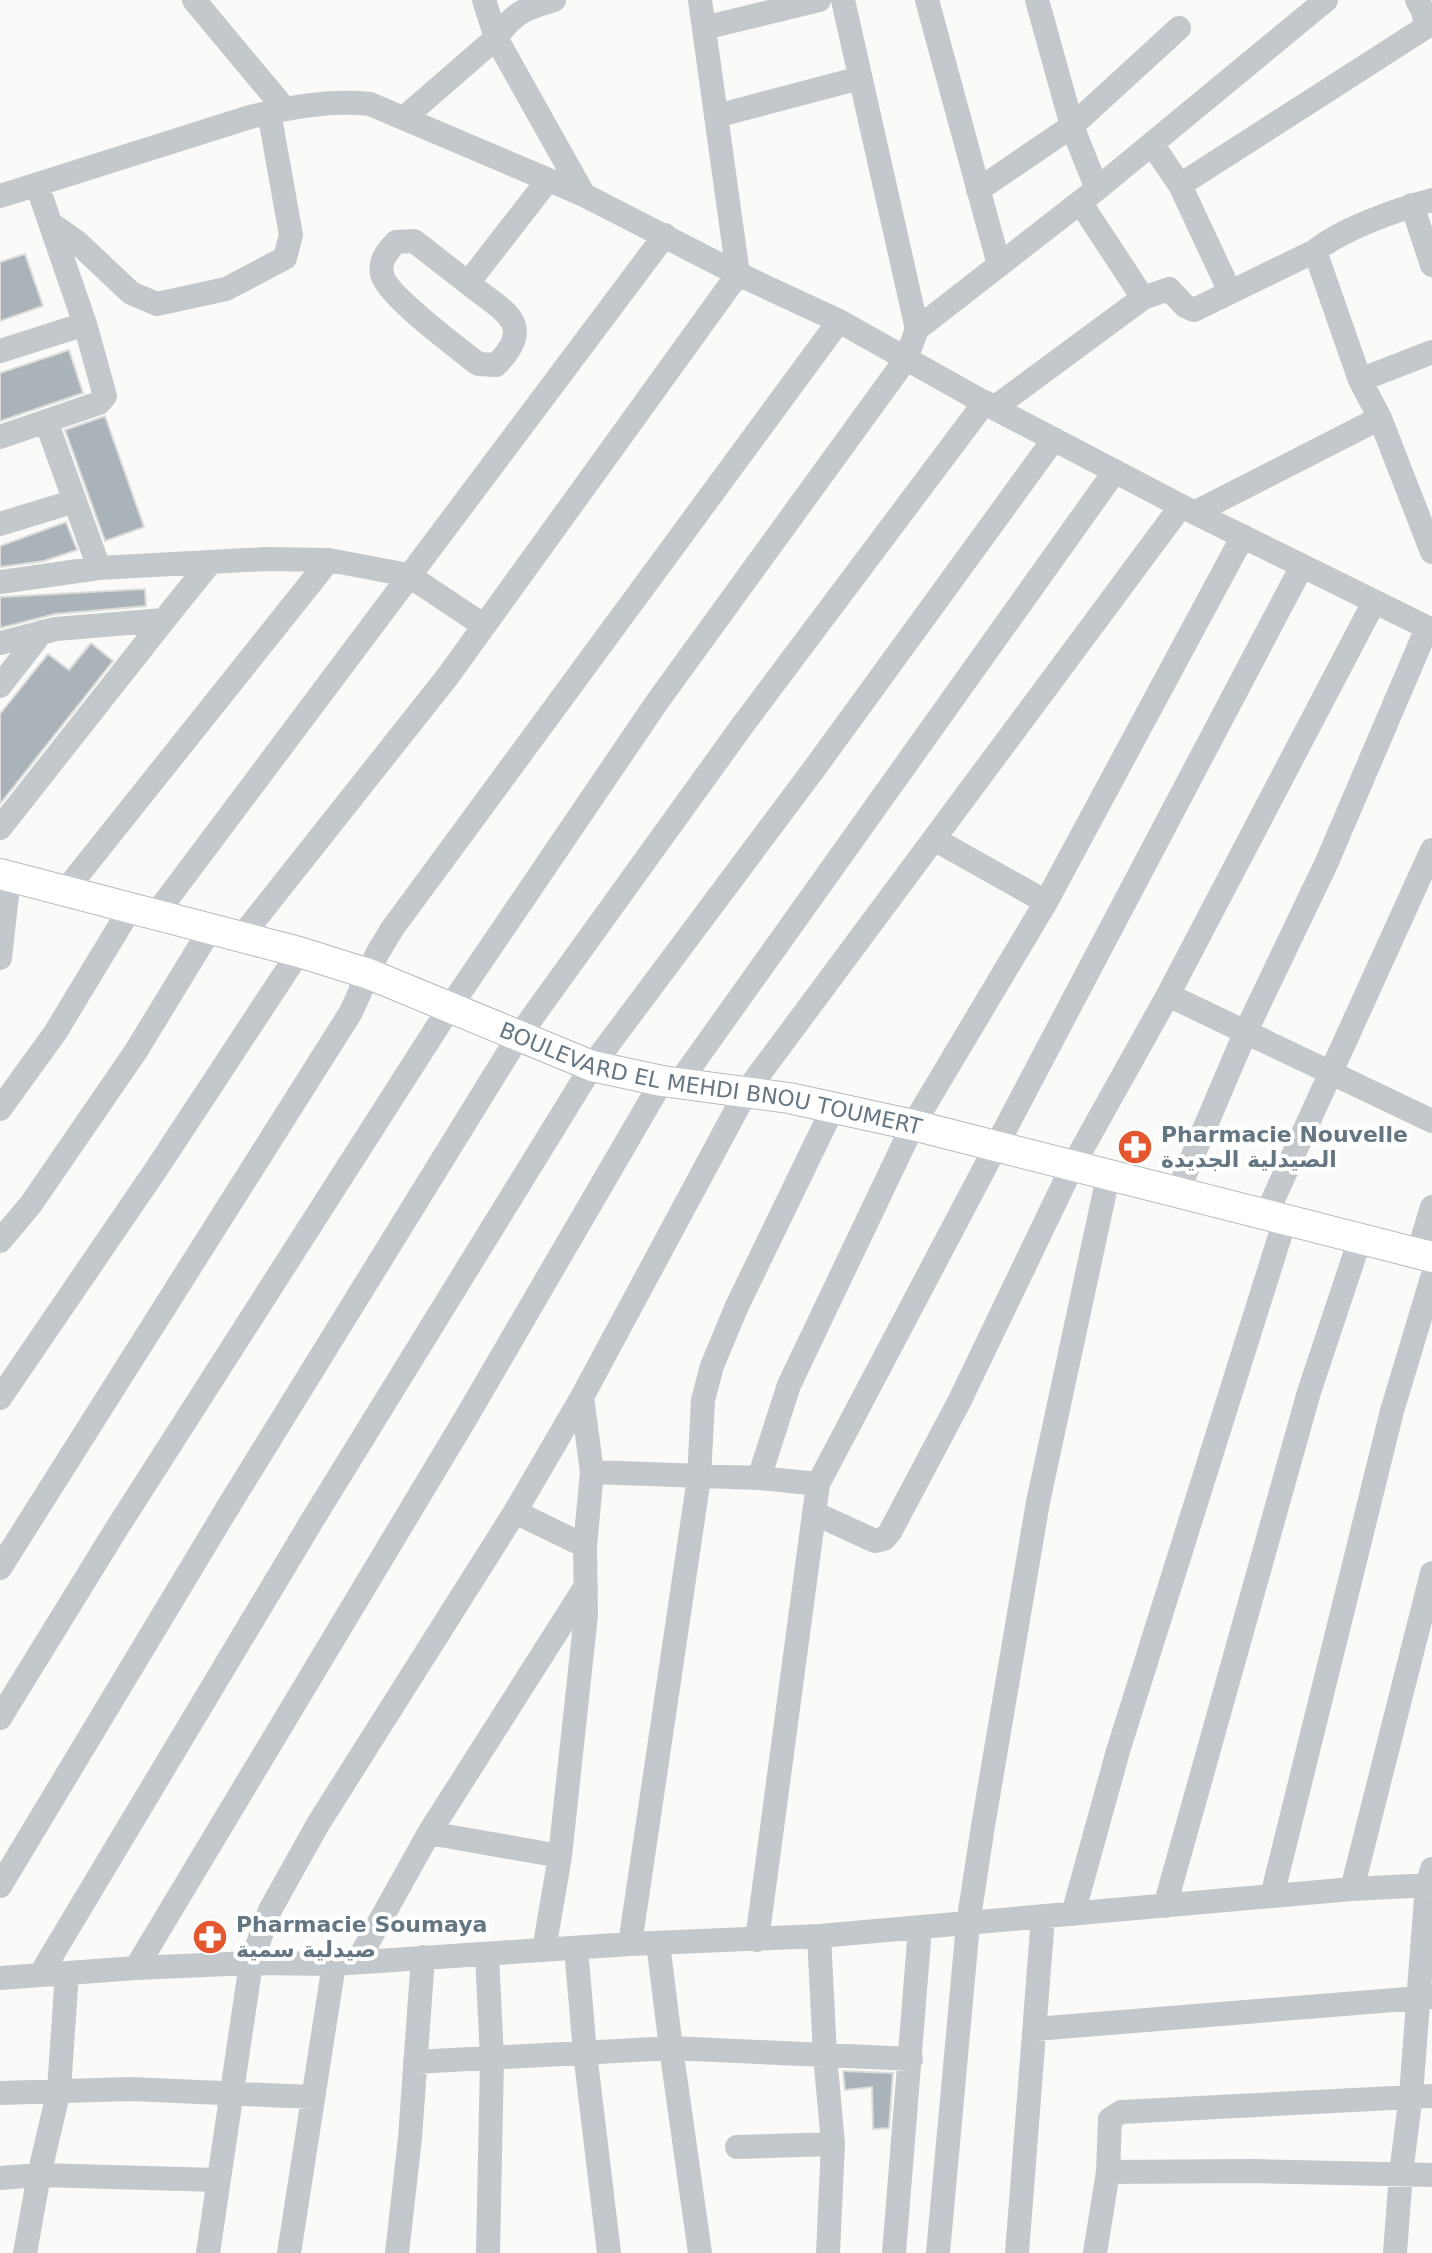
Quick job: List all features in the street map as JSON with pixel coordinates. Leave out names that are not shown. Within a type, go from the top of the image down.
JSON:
[{"type":"main road","name":"BOULEVARD EL MEHDI BNOU TOUMERT","points":[[4,876],[242,936],[369,974],[592,1066],[913,1125],[1360,1239],[1427,1263]]},
{"type":"street","points":[[50,223],[77,242],[131,293],[157,304],[226,289],[285,258],[291,235],[276,110],[194,0]]},
{"type":"street","points":[[484,0],[496,38],[584,195]]},
{"type":"street","points":[[405,117],[496,38],[509,19],[524,9],[554,0]]},
{"type":"street","points":[[242,936],[448,676],[738,274],[700,0]]},
{"type":"street","points":[[704,28],[819,0]]},
{"type":"street","points":[[843,0],[917,329]]},
{"type":"street","points":[[927,0],[999,265]]},
{"type":"street","points":[[1037,0],[1088,196],[1143,298]]},
{"type":"street","points":[[0,1718],[117,1528],[450,1007],[657,702],[906,359],[917,329],[1088,196],[1326,0]]},
{"type":"street","points":[[1180,185],[1423,29],[1423,10],[1417,0]]},
{"type":"street","points":[[978,190],[1072,126],[1179,28]]},
{"type":"street","points":[[716,116],[860,78]]},
{"type":"street","points":[[0,196],[276,110],[341,101],[370,104],[584,195],[738,274],[839,321],[1115,471],[1430,629],[1326,864],[1246,1031],[1177,1193]]},
{"type":"street","points":[[1152,144],[1180,185],[1230,292]]},
{"type":"street","points":[[468,283],[548,180]]},
{"type":"street","points":[[0,437],[99,403],[105,396],[85,324],[37,185]]},
{"type":"street","points":[[0,1886],[220,1520],[518,1037],[742,726],[989,405],[1143,298],[1169,289],[1185,306],[1194,310],[1315,251],[1327,241],[1422,202],[1432,265]]},
{"type":"street","points":[[0,1109],[143,912],[408,575],[665,235]]},
{"type":"street","points":[[414,241],[468,283],[515,323],[517,335],[507,354],[496,365],[478,364],[393,293],[382,275],[383,256],[396,242],[414,241]]},
{"type":"street","points":[[1315,251],[1360,380],[1380,418],[1432,552]]},
{"type":"street","points":[[0,1568],[343,1025],[377,954],[410,903],[839,321]]},
{"type":"street","points":[[0,351],[85,324]]},
{"type":"street","points":[[1360,380],[1432,352]]},
{"type":"street","points":[[208,2253],[251,1963],[270,1910],[318,1824],[515,1512],[582,1397],[746,1092],[934,839],[1188,509],[1380,418]]},
{"type":"street","points":[[46,421],[99,568]]},
{"type":"street","points":[[40,1975],[313,1519],[592,1066],[817,765],[1054,439]]},
{"type":"street","points":[[136,1968],[670,1082],[1115,471]]},
{"type":"street","points":[[0,524],[75,501]]},
{"type":"street","points":[[759,1478],[789,1385],[913,1125],[1046,902],[1243,536]]},
{"type":"street","points":[[0,582],[99,568],[266,559],[329,560],[408,575],[483,625]]},
{"type":"street","points":[[65,891],[329,560]]},
{"type":"street","points":[[0,828],[210,563]]},
{"type":"street","points":[[757,1940],[818,1484],[1302,566]]},
{"type":"street","points":[[814,1513],[875,1541],[884,1539],[890,1532],[959,1402],[1072,1167],[1168,995],[1374,602]]},
{"type":"street","points":[[0,643],[42,632],[164,620]]},
{"type":"street","points":[[0,686],[42,632]]},
{"type":"street","points":[[934,839],[1046,902]]},
{"type":"street","points":[[1073,1914],[1275,1218],[1333,1072],[1432,850]]},
{"type":"street","points":[[0,958],[4,876]]},
{"type":"street","points":[[0,1241],[31,1204],[136,1051],[211,928]]},
{"type":"street","points":[[0,1398],[299,952]]},
{"type":"street","points":[[1168,995],[1432,1121]]},
{"type":"street","points":[[630,1944],[699,1478],[703,1400],[712,1366],[737,1306],[833,1108]]},
{"type":"street","points":[[938,2253],[968,1924],[1038,1502],[1108,1177]]},
{"type":"street","points":[[1272,1896],[1427,1263],[1432,1207]]},
{"type":"street","points":[[1165,1906],[1309,1392],[1360,1239]]},
{"type":"street","points":[[544,1950],[560,1856],[586,1615],[585,1546],[592,1472],[582,1397]]},
{"type":"street","points":[[592,1472],[759,1478],[818,1484]]},
{"type":"street","points":[[515,1512],[585,1546]]},
{"type":"street","points":[[1352,1889],[1432,1573]]},
{"type":"street","points":[[289,2253],[313,2097],[345,1963],[586,1586]]},
{"type":"street","points":[[429,1833],[560,1856]]},
{"type":"street","points":[[0,1978],[136,1968],[345,1963],[630,1944],[819,1936],[1352,1889],[1430,1879],[1422,2096],[1401,2173],[1395,2253]]},
{"type":"street","points":[[1017,2253],[1043,1917]]},
{"type":"street","points":[[894,2253],[920,1928]]},
{"type":"street","points":[[819,1936],[833,2144],[828,2253]]},
{"type":"street","points":[[658,1943],[700,2253]]},
{"type":"street","points":[[576,1948],[609,2253]]},
{"type":"street","points":[[487,1955],[492,2059],[488,2253]]},
{"type":"street","points":[[397,2253],[410,2138],[423,1957]]},
{"type":"street","points":[[25,2253],[59,2090],[67,1973]]},
{"type":"street","points":[[1035,2029],[1425,1997]]},
{"type":"street","points":[[415,2062],[671,2048],[911,2059]]},
{"type":"street","points":[[0,2093],[59,2090],[234,2092],[313,2097]]},
{"type":"street","points":[[1095,2253],[1108,2172],[1109,2122],[1115,2114],[1422,2096]]},
{"type":"street","points":[[737,2147],[833,2144]]},
{"type":"street","points":[[1108,2172],[1432,2175]]},
{"type":"street","points":[[0,2178],[39,2175],[218,2180]]},
{"type":"building","points":[[25,254],[43,306],[0,321],[0,262]]},
{"type":"building","points":[[69,350],[83,393],[0,421],[0,373]]},
{"type":"building","points":[[105,416],[144,527],[105,541],[65,430]]},
{"type":"building","points":[[66,522],[77,550],[44,561],[0,567],[0,546]]},
{"type":"building","points":[[145,589],[146,606],[55,614],[0,628],[0,597]]},
{"type":"building","points":[[91,643],[113,661],[0,804],[0,714],[48,654],[69,670]]},
{"type":"building","points":[[843,2071],[893,2073],[889,2128],[873,2129],[872,2087],[845,2090]]},
{"type":"place","name":"Pharmacie Nouvelle الصيدلية الجديدة","points":[[1135,1147]]},
{"type":"place","name":"Pharmacie Soumaya صيدلية سمية","points":[[210,1937]]}]
